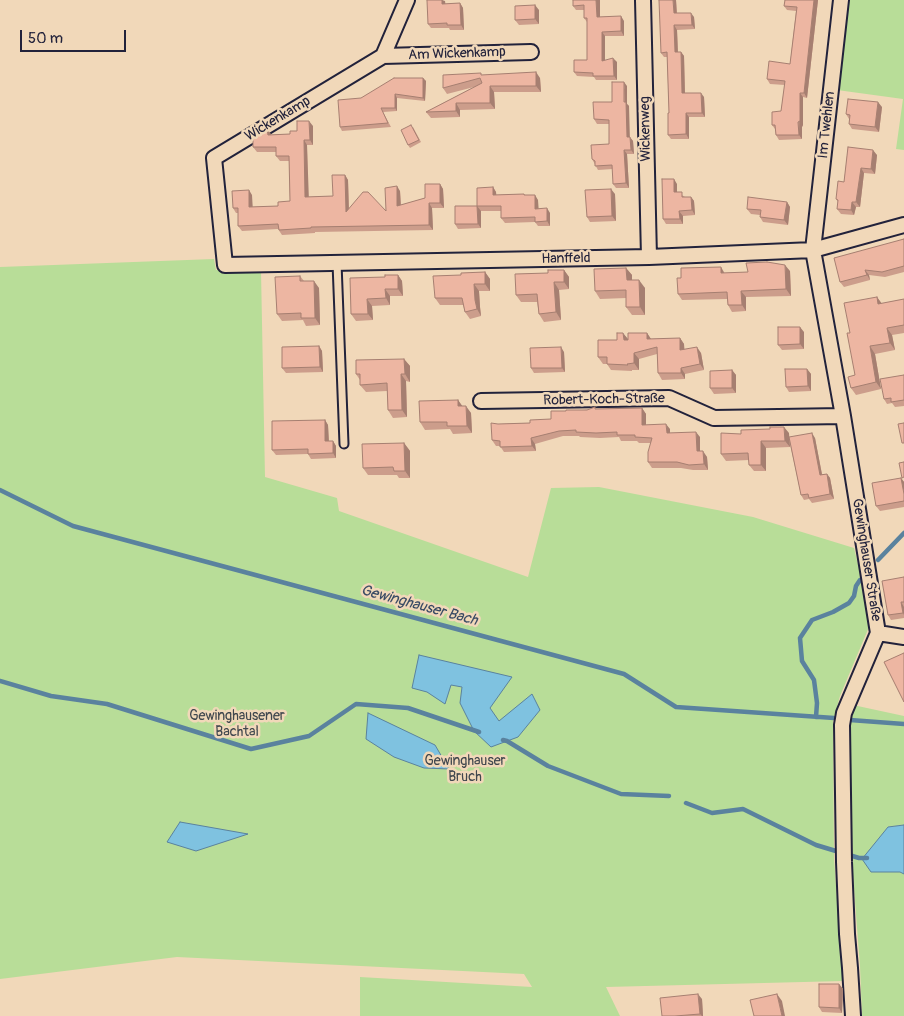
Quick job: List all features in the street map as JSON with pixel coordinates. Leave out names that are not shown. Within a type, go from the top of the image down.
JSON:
[{"type":"street","points":[[383,56],[407,0]]},
{"type":"street","name":"Wickenweg","points":[[643,0],[649,258]]},
{"type":"street","name":"Im Twehlen","points":[[813,250],[841,0]]},
{"type":"street","name":"Am Wickenkamp","points":[[383,56],[531,52]]},
{"type":"street","name":"Wickenkamp","points":[[225,265],[214,158],[383,56]]},
{"type":"street","name":"Hanffeld","points":[[225,265],[649,258],[813,250],[904,225]]},
{"type":"street","name":"Gewinghauser Straße","points":[[813,250],[844,416],[878,633],[843,719],[843,842],[853,1016]]},
{"type":"street","name":"Robert-Koch-Straße","points":[[482,401],[669,398],[714,418],[844,416]]},
{"type":"street","points":[[878,633],[904,637]]},
{"type":"lane","points":[[337,263],[344,444]]},
{"type":"green space","points":[[847,0],[904,0],[904,150],[896,149],[903,99],[837,90]]},
{"type":"green space","name":"Gewinghausener Bachtal","points":[[214,259],[216,270],[261,271],[265,477],[337,498],[339,511],[528,577],[551,488],[599,487],[753,517],[854,548],[866,596],[869,627],[840,696],[833,722],[834,858],[843,981],[606,987],[620,1016],[360,1016],[360,977],[532,987],[524,974],[177,957],[0,979],[0,267]]},
{"type":"green space","points":[[853,705],[904,716],[904,825],[888,827],[871,872],[901,872],[904,874],[904,1016],[862,1016],[853,876],[849,723]]},
{"type":"water","points":[[419,655],[512,677],[490,708],[499,721],[532,694],[540,710],[518,737],[491,747],[474,731],[460,703],[462,687],[451,685],[445,704],[427,692],[412,688]]},
{"type":"water","points":[[368,713],[435,745],[449,769],[424,768],[394,757],[366,739]]},
{"type":"water","points":[[180,822],[248,834],[196,851],[167,842]]},
{"type":"water","points":[[904,825],[904,874],[900,872],[871,872],[862,859],[888,827]]},
{"type":"building","points":[[427,0],[442,0],[442,4],[460,3],[461,25],[447,25],[447,23],[428,24]]},
{"type":"building","points":[[573,0],[596,0],[597,17],[621,16],[621,31],[602,32],[602,61],[613,58],[614,76],[593,76],[593,73],[574,72],[574,60],[587,60],[587,18],[584,18],[584,5],[573,6]]},
{"type":"building","points":[[659,0],[673,0],[674,13],[691,13],[692,25],[674,25],[675,52],[681,52],[682,93],[701,93],[702,113],[686,113],[686,134],[668,135],[667,52],[661,53]]},
{"type":"building","points":[[785,0],[814,0],[804,93],[800,93],[799,135],[776,135],[775,125],[772,125],[772,112],[781,111],[785,81],[767,79],[769,61],[790,64],[797,7],[784,6]]},
{"type":"building","points":[[535,5],[535,19],[515,20],[515,6]]},
{"type":"building","points":[[536,72],[536,86],[490,86],[490,103],[456,103],[456,111],[426,112],[482,83],[480,78],[443,88],[443,75]]},
{"type":"building","points":[[394,78],[423,78],[423,98],[395,94],[395,108],[381,108],[388,123],[340,127],[338,100],[361,98]]},
{"type":"building","points":[[612,82],[624,82],[627,137],[630,137],[631,150],[624,150],[626,183],[613,184],[612,165],[595,166],[595,161],[592,159],[591,145],[609,144],[609,120],[594,119],[593,102],[612,102]]},
{"type":"building","points":[[848,99],[878,102],[875,127],[849,124],[850,115],[846,114]]},
{"type":"building","points":[[297,121],[309,121],[310,140],[304,140],[305,197],[333,196],[332,175],[345,175],[346,212],[363,192],[368,192],[386,211],[385,188],[397,186],[397,206],[425,198],[425,184],[440,184],[440,203],[429,203],[429,225],[311,227],[279,230],[278,224],[238,226],[238,208],[233,208],[232,191],[249,190],[249,207],[278,206],[278,202],[290,201],[289,156],[276,156],[276,147],[253,147],[253,138],[267,129],[268,135],[290,134],[290,131],[297,131]]},
{"type":"building","points":[[411,125],[419,140],[408,145],[401,130]]},
{"type":"building","points":[[848,147],[873,150],[871,169],[861,168],[856,202],[852,202],[851,210],[837,209],[838,200],[836,199],[838,181],[844,182]]},
{"type":"building","points":[[662,179],[674,179],[674,192],[682,192],[682,197],[691,197],[692,210],[679,211],[680,219],[663,219]]},
{"type":"building","points":[[493,187],[493,195],[535,195],[535,209],[547,208],[547,221],[535,222],[535,217],[501,218],[501,206],[477,206],[477,188]]},
{"type":"building","points":[[611,189],[612,216],[587,217],[585,190]]},
{"type":"building","points":[[748,197],[787,202],[784,220],[760,217],[761,210],[747,209]]},
{"type":"building","points":[[455,206],[477,206],[478,224],[455,224]]},
{"type":"building","points":[[904,239],[904,266],[882,272],[865,270],[867,275],[840,282],[834,258]]},
{"type":"building","points":[[767,262],[785,265],[786,289],[741,291],[742,305],[728,305],[727,292],[678,294],[677,278],[681,278],[681,268],[721,267],[721,273],[748,272],[746,263]]},
{"type":"building","points":[[626,268],[627,280],[639,280],[640,307],[626,307],[626,290],[595,291],[594,269]]},
{"type":"building","points":[[548,270],[564,270],[564,282],[554,282],[556,312],[539,314],[537,294],[516,295],[515,274],[548,273]]},
{"type":"building","points":[[485,272],[485,284],[474,284],[477,309],[465,312],[462,298],[435,298],[433,276]]},
{"type":"building","points":[[385,275],[398,275],[398,289],[385,289],[386,298],[367,299],[368,314],[351,314],[350,278],[385,277]]},
{"type":"building","points":[[300,276],[300,281],[314,281],[315,318],[301,318],[301,313],[277,314],[275,277]]},
{"type":"building","points":[[877,297],[878,304],[904,299],[904,325],[887,328],[890,343],[870,346],[876,382],[851,388],[848,377],[855,375],[847,333],[850,333],[844,303]]},
{"type":"building","points":[[778,327],[800,327],[800,344],[778,345]]},
{"type":"building","points":[[617,333],[623,333],[624,340],[628,340],[628,333],[647,333],[647,339],[680,338],[680,350],[697,347],[700,364],[681,368],[681,373],[658,373],[657,347],[634,353],[634,363],[628,365],[607,364],[607,357],[598,357],[598,340],[617,340]]},
{"type":"building","points":[[319,346],[320,367],[282,368],[282,347]]},
{"type":"building","points":[[561,347],[562,368],[531,368],[530,348]]},
{"type":"building","points":[[404,359],[405,374],[401,374],[402,410],[388,410],[387,383],[360,385],[360,374],[356,374],[356,360]]},
{"type":"building","points":[[785,369],[807,369],[808,386],[786,387]]},
{"type":"building","points":[[732,370],[732,388],[710,388],[710,371]]},
{"type":"building","points":[[904,375],[904,400],[891,402],[891,398],[884,399],[880,379]]},
{"type":"building","points":[[458,400],[458,406],[466,406],[467,426],[447,426],[447,422],[420,422],[419,401]]},
{"type":"building","points":[[595,407],[595,409],[642,408],[642,425],[666,424],[667,433],[696,432],[697,451],[703,451],[704,464],[689,465],[677,462],[648,462],[648,452],[652,438],[635,437],[635,435],[617,435],[617,432],[559,431],[531,438],[532,446],[500,447],[500,441],[492,440],[491,423],[530,423],[530,420],[551,419],[551,411],[587,410]]},
{"type":"building","points":[[325,420],[325,441],[333,441],[333,453],[308,454],[308,449],[272,450],[272,421]]},
{"type":"building","points":[[904,423],[904,443],[902,443],[898,424]]},
{"type":"building","points":[[770,427],[784,427],[785,441],[761,441],[761,465],[749,465],[748,453],[721,454],[721,433],[741,434],[741,430],[770,429]]},
{"type":"building","points":[[812,433],[820,475],[827,474],[830,494],[809,498],[808,494],[801,495],[789,437]]},
{"type":"building","points":[[404,443],[405,471],[394,471],[393,467],[363,468],[362,444]]},
{"type":"building","points":[[904,462],[904,477],[902,478],[899,463]]},
{"type":"building","points":[[901,478],[904,501],[876,506],[872,483]]},
{"type":"building","points":[[904,577],[904,602],[901,602],[903,613],[888,615],[882,581]]},
{"type":"building","points":[[904,653],[904,702],[884,662]]},
{"type":"building","points":[[819,984],[839,984],[839,1008],[819,1007]]},
{"type":"building","points":[[698,994],[700,1014],[662,1016],[660,998]]},
{"type":"building","points":[[777,994],[782,1016],[754,1016],[750,1000]]},
{"type":"waterway","name":"Gewinghauser Bach","points":[[0,490],[73,526],[624,674],[676,707],[834,718]]},
{"type":"waterway","points":[[878,560],[904,533]]},
{"type":"waterway","points":[[816,717],[817,703],[814,680],[802,661],[800,638],[812,620],[849,603],[860,580]]},
{"type":"waterway","points":[[0,681],[51,696],[107,704],[251,749],[309,736],[356,704],[408,708],[479,732]]},
{"type":"waterway","name":"Gewinghauser Bach","points":[[850,720],[904,724]]},
{"type":"waterway","points":[[503,740],[548,766],[621,794],[669,796]]},
{"type":"waterway","points":[[686,803],[712,813],[743,809],[816,845],[859,858],[867,858]]},
{"type":"park label","name":"Gewinghauser Bruch","points":[[465,770]]}]
